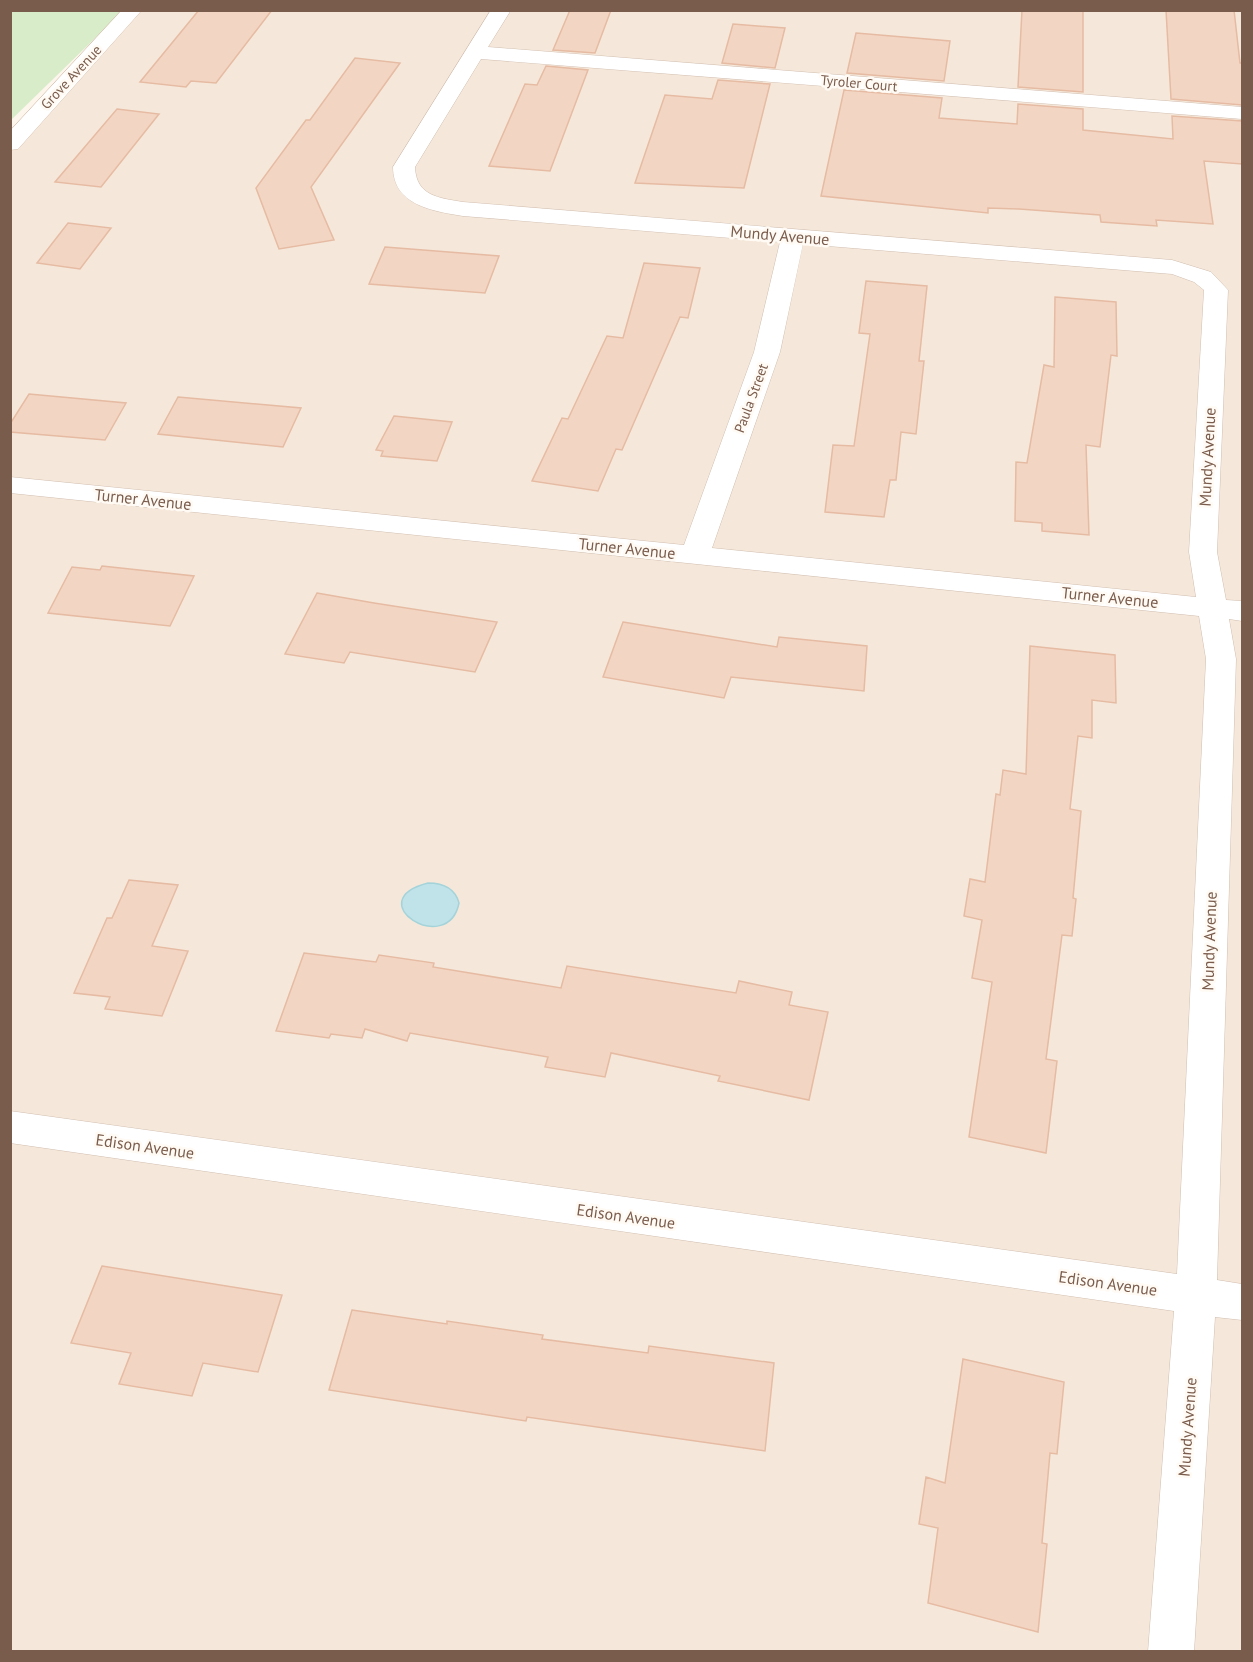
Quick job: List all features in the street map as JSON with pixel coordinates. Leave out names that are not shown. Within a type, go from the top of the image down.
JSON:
[{"type":"street","name":"Grove Avenue","points":[[10,144],[133,10]]},
{"type":"street","name":"Mundy Avenue","points":[[501,10],[404,167],[402,176],[406,186],[427,202],[463,209],[1172,267],[1187,271],[1211,283],[1216,290],[1203,552],[1221,659],[1196,1295],[1171,1652]]},
{"type":"street","name":"Tyroler Court","points":[[476,52],[1242,113]]},
{"type":"street","name":"Paula Street","points":[[694,555],[767,352],[793,237]]},
{"type":"street","name":"Turner Avenue","points":[[10,485],[1242,611]]},
{"type":"street","name":"Edison Avenue","points":[[10,1127],[1242,1302]]},
{"type":"shaded area","points":[[133,11],[1242,11],[1242,1651],[11,1652],[11,144]]},
{"type":"green space","points":[[11,11],[123,11],[11,120]]},
{"type":"water","points":[[428,883],[448,887],[455,894],[459,903],[452,919],[440,926],[426,926],[413,920],[404,912],[402,901],[409,891]]},
{"type":"building","points":[[199,10],[272,10],[216,83],[191,81],[186,87],[140,82]]},
{"type":"building","points":[[570,10],[611,10],[595,53],[553,50]]},
{"type":"building","points":[[1022,10],[1083,10],[1083,92],[1018,87]]},
{"type":"building","points":[[1166,10],[1234,10],[1240,63],[1242,63],[1242,105],[1171,99]]},
{"type":"building","points":[[733,24],[785,28],[775,68],[722,63]]},
{"type":"building","points":[[856,33],[950,41],[944,81],[847,73]]},
{"type":"building","points":[[355,58],[400,63],[311,187],[334,240],[279,249],[256,188]]},
{"type":"building","points":[[546,66],[588,70],[550,171],[489,166],[525,84],[537,85]]},
{"type":"building","points":[[718,80],[770,84],[744,188],[635,183],[665,95],[712,99]]},
{"type":"building","points":[[844,90],[942,98],[939,118],[1017,124],[1018,104],[1083,109],[1083,130],[1173,139],[1172,116],[1242,121],[1242,164],[1204,161],[1213,224],[1156,220],[1157,226],[1101,222],[1100,215],[988,208],[988,213],[821,196]]},
{"type":"building","points":[[117,109],[159,114],[101,187],[55,182]]},
{"type":"building","points":[[68,223],[111,228],[80,269],[37,263]]},
{"type":"building","points":[[385,247],[499,256],[485,293],[369,284]]},
{"type":"building","points":[[644,263],[700,268],[688,318],[680,317],[622,450],[616,449],[598,491],[532,481],[562,418],[568,419],[607,336],[623,338]]},
{"type":"building","points":[[866,281],[927,286],[919,361],[924,361],[916,434],[901,432],[896,480],[890,480],[884,517],[825,512],[833,445],[854,446],[870,334],[859,333]]},
{"type":"building","points":[[1055,297],[1116,302],[1117,356],[1111,355],[1100,447],[1086,445],[1089,535],[1042,531],[1042,523],[1015,521],[1016,462],[1027,463],[1044,365],[1054,367]]},
{"type":"building","points":[[29,394],[126,403],[105,440],[10,432],[10,424]]},
{"type":"building","points":[[178,397],[301,408],[283,447],[158,434]]},
{"type":"building","points":[[394,416],[452,422],[437,461],[381,456],[383,451],[376,450]]},
{"type":"building","points":[[102,566],[194,576],[170,626],[48,613],[72,567],[100,570]]},
{"type":"building","points":[[317,593],[497,622],[475,672],[350,652],[344,663],[285,654]]},
{"type":"building","points":[[623,622],[777,647],[779,637],[867,646],[864,691],[731,677],[724,698],[603,677]]},
{"type":"building","points":[[1030,646],[1115,655],[1116,703],[1092,700],[1092,738],[1078,736],[1070,809],[1081,811],[1073,898],[1076,899],[1072,936],[1062,935],[1046,1059],[1057,1061],[1046,1153],[969,1137],[992,982],[972,978],[982,920],[964,916],[970,879],[985,882],[996,794],[1000,795],[1003,770],[1026,774]]},
{"type":"building","points":[[129,880],[178,885],[152,946],[188,951],[162,1016],[105,1009],[110,997],[74,993],[107,918],[112,918]]},
{"type":"building","points":[[304,953],[376,962],[379,955],[434,963],[433,967],[561,988],[567,966],[736,993],[739,981],[792,992],[789,1005],[828,1012],[809,1100],[718,1081],[720,1076],[611,1053],[605,1077],[545,1067],[548,1057],[410,1033],[407,1041],[365,1029],[362,1038],[331,1034],[329,1038],[276,1031]]},
{"type":"building","points":[[102,1266],[282,1295],[258,1372],[203,1363],[192,1396],[119,1384],[131,1353],[71,1343]]},
{"type":"building","points":[[352,1310],[447,1324],[447,1321],[543,1335],[542,1339],[648,1353],[649,1346],[774,1363],[765,1451],[527,1417],[526,1421],[329,1390]]},
{"type":"building","points":[[963,1359],[1064,1382],[1057,1454],[1050,1453],[1042,1543],[1047,1544],[1038,1632],[928,1603],[938,1528],[919,1524],[926,1477],[945,1483]]}]
